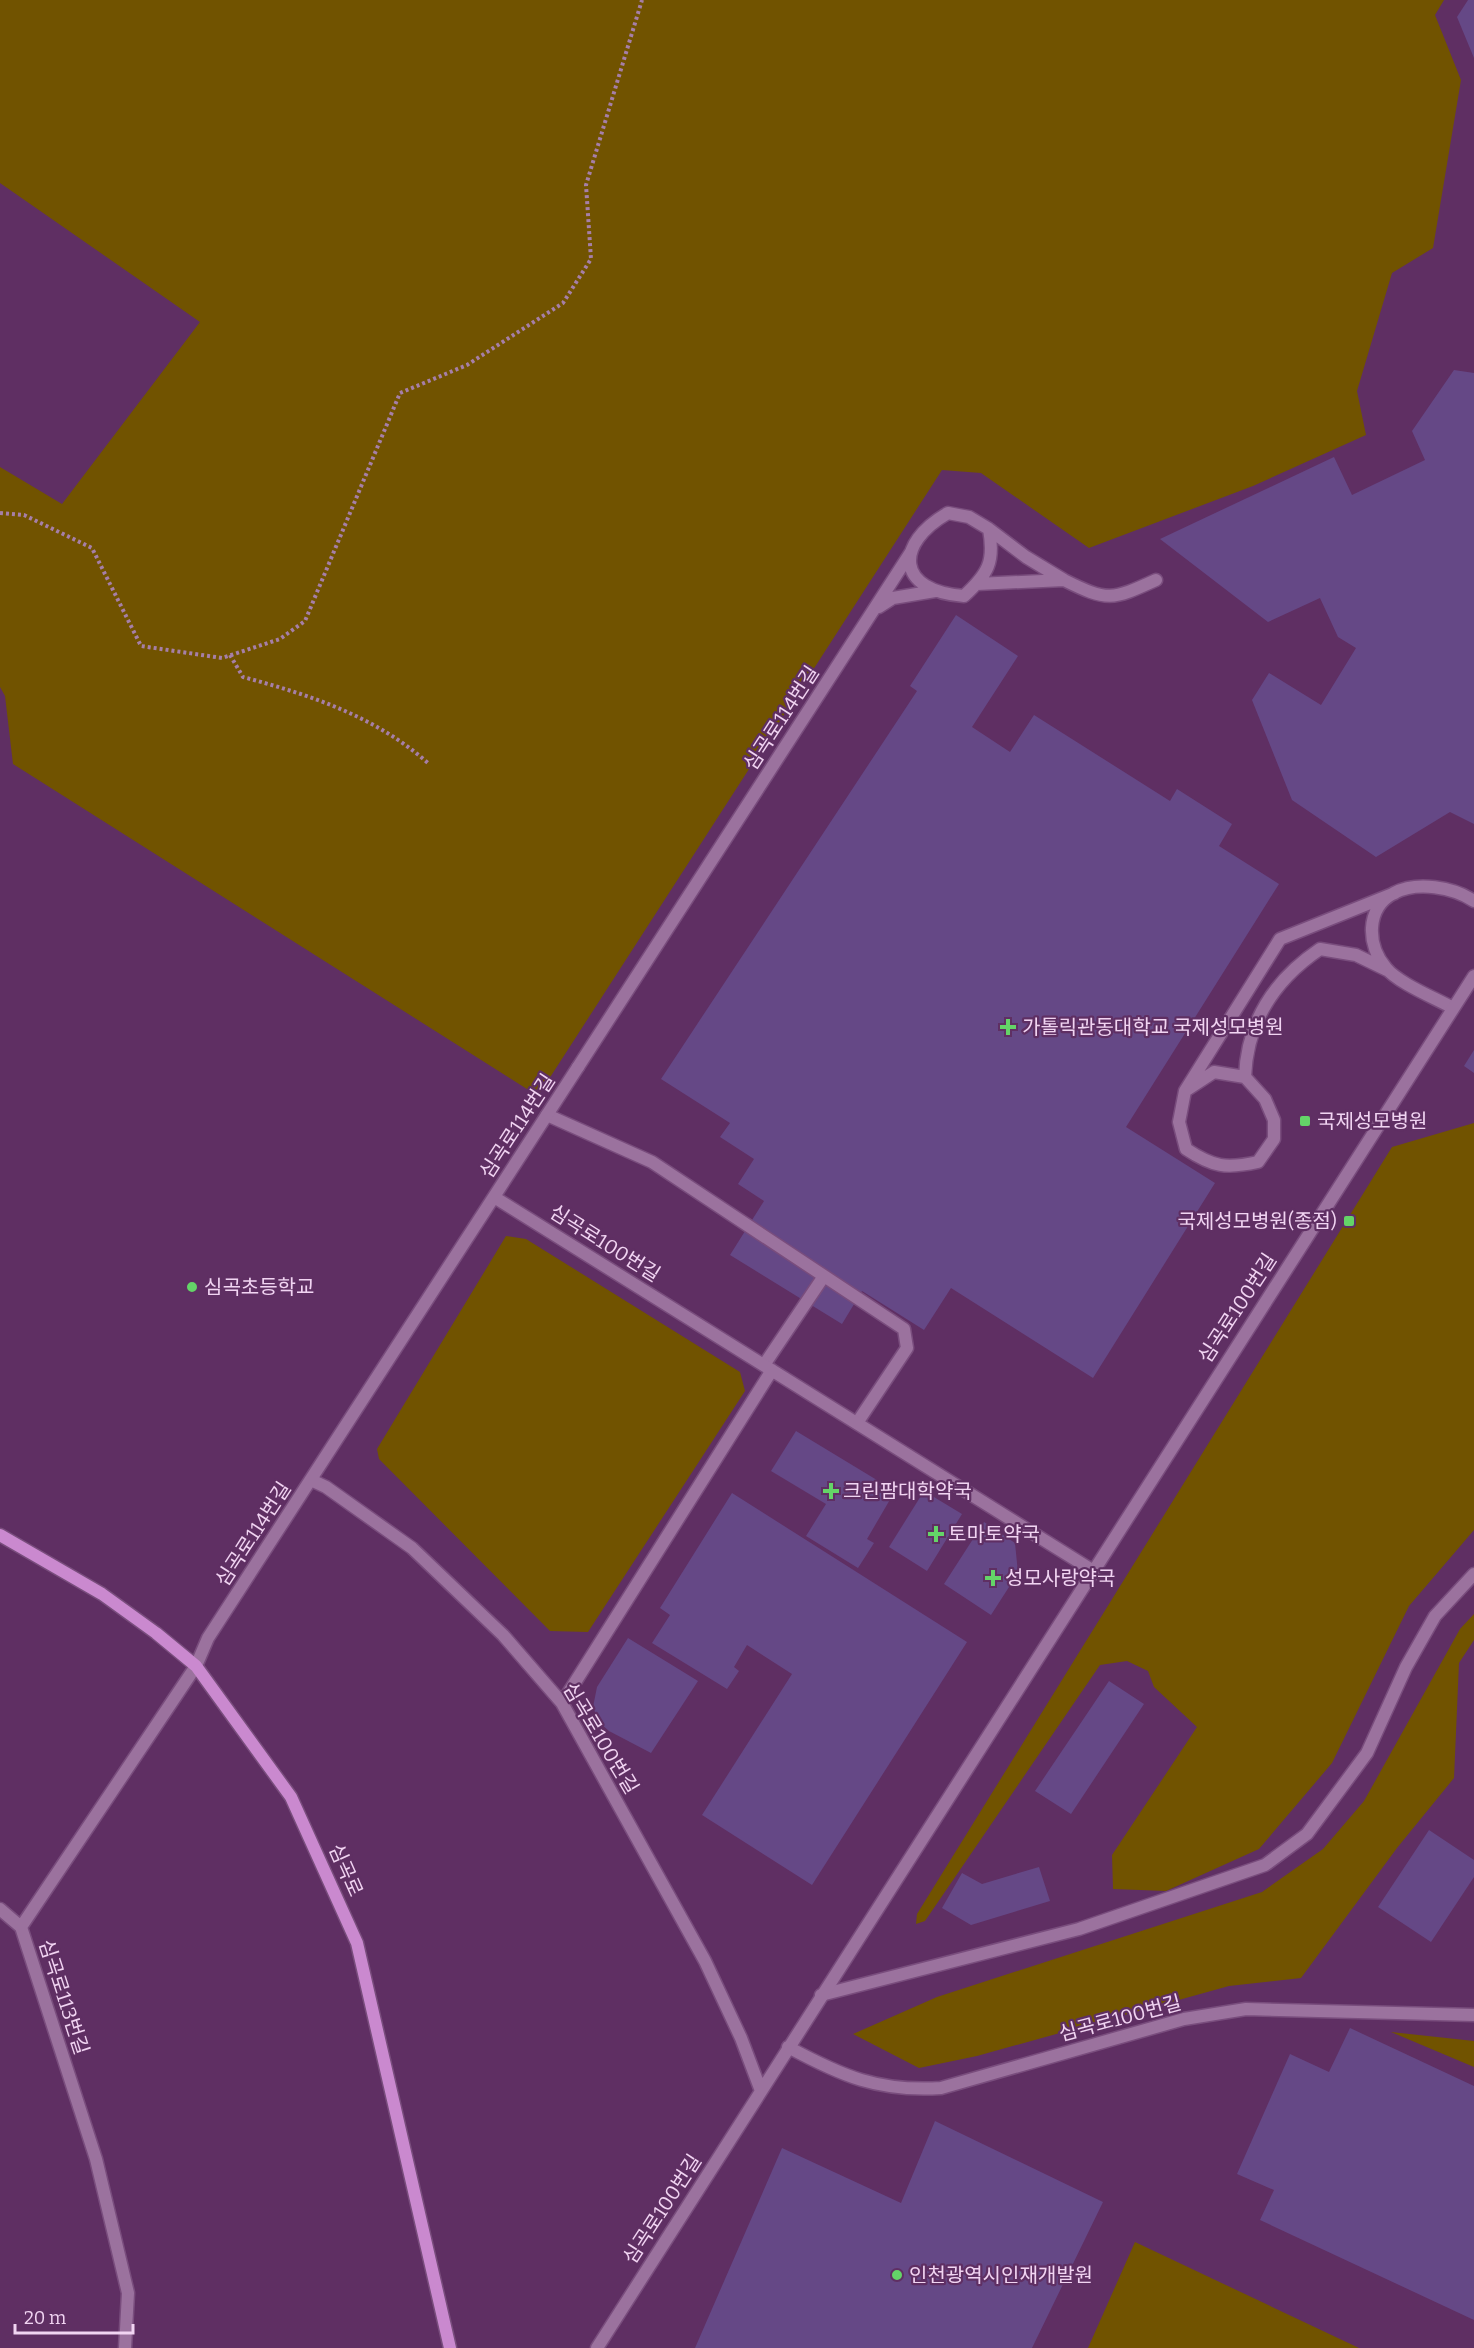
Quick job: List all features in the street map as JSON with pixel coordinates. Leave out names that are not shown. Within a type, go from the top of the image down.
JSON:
[{"type":"street","points":[[989,529],[993,550],[986,575],[964,596],[944,594],[921,584],[910,568],[911,552],[918,536],[930,523],[948,513],[969,518],[989,529],[1026,557],[1064,580],[1097,596],[1124,594],[1156,580]]},
{"type":"street","name":"심곡로114번길","points":[[196,1666],[208,1638],[911,552]]},
{"type":"street","points":[[976,584],[1064,580]]},
{"type":"street","points":[[875,609],[893,598],[935,591]]},
{"type":"street","points":[[1185,1091],[1214,1072],[1245,1077],[1265,1099],[1274,1119],[1274,1139],[1258,1162],[1235,1167],[1209,1164],[1186,1149],[1179,1122],[1185,1091],[1280,939],[1395,893],[1427,885],[1474,901]]},
{"type":"street","points":[[1387,970],[1372,947],[1372,924],[1380,906],[1395,893]]},
{"type":"street","points":[[1245,1077],[1246,1051],[1256,1021],[1274,989],[1297,964],[1320,949],[1356,955],[1454,1008]]},
{"type":"street","name":"심곡로100번길","points":[[597,2348],[1092,1570],[1474,976]]},
{"type":"street","points":[[547,1115],[652,1162],[904,1329],[907,1348],[857,1423]]},
{"type":"street","name":"심곡로100번길","points":[[494,1197],[1092,1570]]},
{"type":"street","points":[[562,1703],[824,1276]]},
{"type":"street","name":"심곡로100번길","points":[[311,1480],[326,1487],[412,1548],[503,1635],[562,1703],[705,1961],[741,2038],[761,2091]]},
{"type":"street","name":"심곡로","points":[[0,1534],[102,1594],[156,1633],[196,1666],[291,1797],[357,1943],[450,2348]]},
{"type":"street","points":[[821,1995],[1079,1929],[1265,1865],[1307,1834],[1367,1753],[1406,1667],[1435,1616],[1474,1574]]},
{"type":"street","name":"심곡로113번길","points":[[124,2348],[128,2293],[96,2159],[21,1927],[196,1666]]},
{"type":"street","points":[[0,1909],[21,1927]]},
{"type":"street","name":"심곡로100번길","points":[[788,2047],[820,2064],[869,2084],[907,2090],[941,2088],[1184,2019],[1246,2009],[1474,2015]]},
{"type":"path","points":[[0,513],[24,515],[92,548],[141,646],[222,658],[280,639],[305,621],[400,393],[467,365],[563,303],[591,259],[586,185],[642,0]]},
{"type":"path","points":[[230,655],[243,677],[313,696],[382,728],[428,763]]},
{"type":"shaded area","points":[[0,0],[1444,0],[1435,15],[1461,80],[1433,248],[1392,273],[1357,391],[1366,435],[1253,486],[1089,548],[981,473],[942,470],[538,1096],[13,764],[5,696],[0,687],[0,467],[62,504],[200,322],[0,183]]},
{"type":"shaded area","points":[[1474,1123],[1474,1530],[1409,1606],[1332,1763],[1259,1849],[1166,1891],[1113,1889],[1112,1855],[1197,1727],[1154,1687],[1148,1671],[1127,1661],[1100,1665],[925,1921],[916,1924],[917,1914],[1392,1147]]},
{"type":"shaded area","points":[[506,1236],[526,1239],[740,1372],[745,1391],[588,1632],[550,1631],[379,1459],[377,1449]]},
{"type":"shaded area","points":[[1474,1614],[1474,1640],[1459,1663],[1454,1778],[1397,1848],[1301,1978],[1229,1986],[977,2056],[919,2068],[853,2034],[937,1997],[1262,1892],[1323,1849],[1364,1801],[1460,1629]]},
{"type":"shaded area","points":[[1391,2032],[1474,2041],[1474,2067]]},
{"type":"shaded area","points":[[1135,2242],[1359,2348],[1088,2348]]},
{"type":"building","points":[[1468,0],[1474,0],[1474,58],[1457,17]]},
{"type":"building","points":[[1454,370],[1474,373],[1474,824],[1450,812],[1376,857],[1292,800],[1252,700],[1269,673],[1321,705],[1356,648],[1338,637],[1320,598],[1268,622],[1160,539],[1334,457],[1352,495],[1425,460],[1412,431]]},
{"type":"building","name":"가톨릭관동대학교 국제성모병원","points":[[956,615],[1018,656],[972,727],[1010,752],[1034,715],[1170,801],[1177,789],[1232,824],[1219,846],[1279,884],[1126,1127],[1215,1183],[1093,1378],[951,1288],[924,1330],[862,1291],[842,1324],[730,1255],[764,1201],[738,1184],[754,1159],[720,1137],[730,1123],[661,1079],[917,691],[910,686]]},
{"type":"building","points":[[1474,1050],[1474,1073],[1464,1066]]},
{"type":"building","points":[[796,1431],[895,1491],[867,1539],[874,1543],[858,1568],[806,1536],[826,1504],[771,1471]]},
{"type":"building","points":[[924,1491],[962,1514],[927,1571],[889,1547]]},
{"type":"building","points":[[732,1493],[967,1642],[812,1885],[702,1815],[792,1674],[747,1645],[734,1667],[739,1671],[727,1689],[652,1643],[670,1615],[660,1608]]},
{"type":"building","points":[[984,1522],[1015,1543],[1018,1573],[991,1615],[944,1584]]},
{"type":"building","points":[[628,1638],[698,1681],[651,1753],[609,1731],[599,1722],[593,1707],[597,1687]]},
{"type":"building","points":[[1109,1681],[1144,1704],[1071,1814],[1035,1791]]},
{"type":"building","points":[[1429,1830],[1474,1860],[1474,1877],[1431,1942],[1378,1907]]},
{"type":"building","points":[[1039,1867],[1050,1901],[971,1925],[942,1908],[962,1873],[982,1884]]},
{"type":"building","points":[[1350,2028],[1474,2086],[1474,2320],[1260,2220],[1274,2190],[1237,2174],[1290,2054],[1329,2072]]},
{"type":"building","name":"인천광역시인재개발원","points":[[935,2121],[1103,2202],[1032,2348],[695,2348],[782,2148],[901,2203]]},
{"type":"place","name":"가톨릭관동대학교 국제성모병원","points":[[1008,1027]]},
{"type":"place","name":"국제성모병원","points":[[1305,1121]]},
{"type":"place","name":"국제성모병원(종점)","points":[[1349,1221]]},
{"type":"place","name":"심곡초등학교","points":[[192,1287]]},
{"type":"place","name":"크린팜대학약국","points":[[831,1491]]},
{"type":"place","name":"토마토약국","points":[[936,1534]]},
{"type":"place","name":"성모사랑약국","points":[[993,1578]]},
{"type":"place","name":"인천광역시인재개발원","points":[[897,2275]]}]
